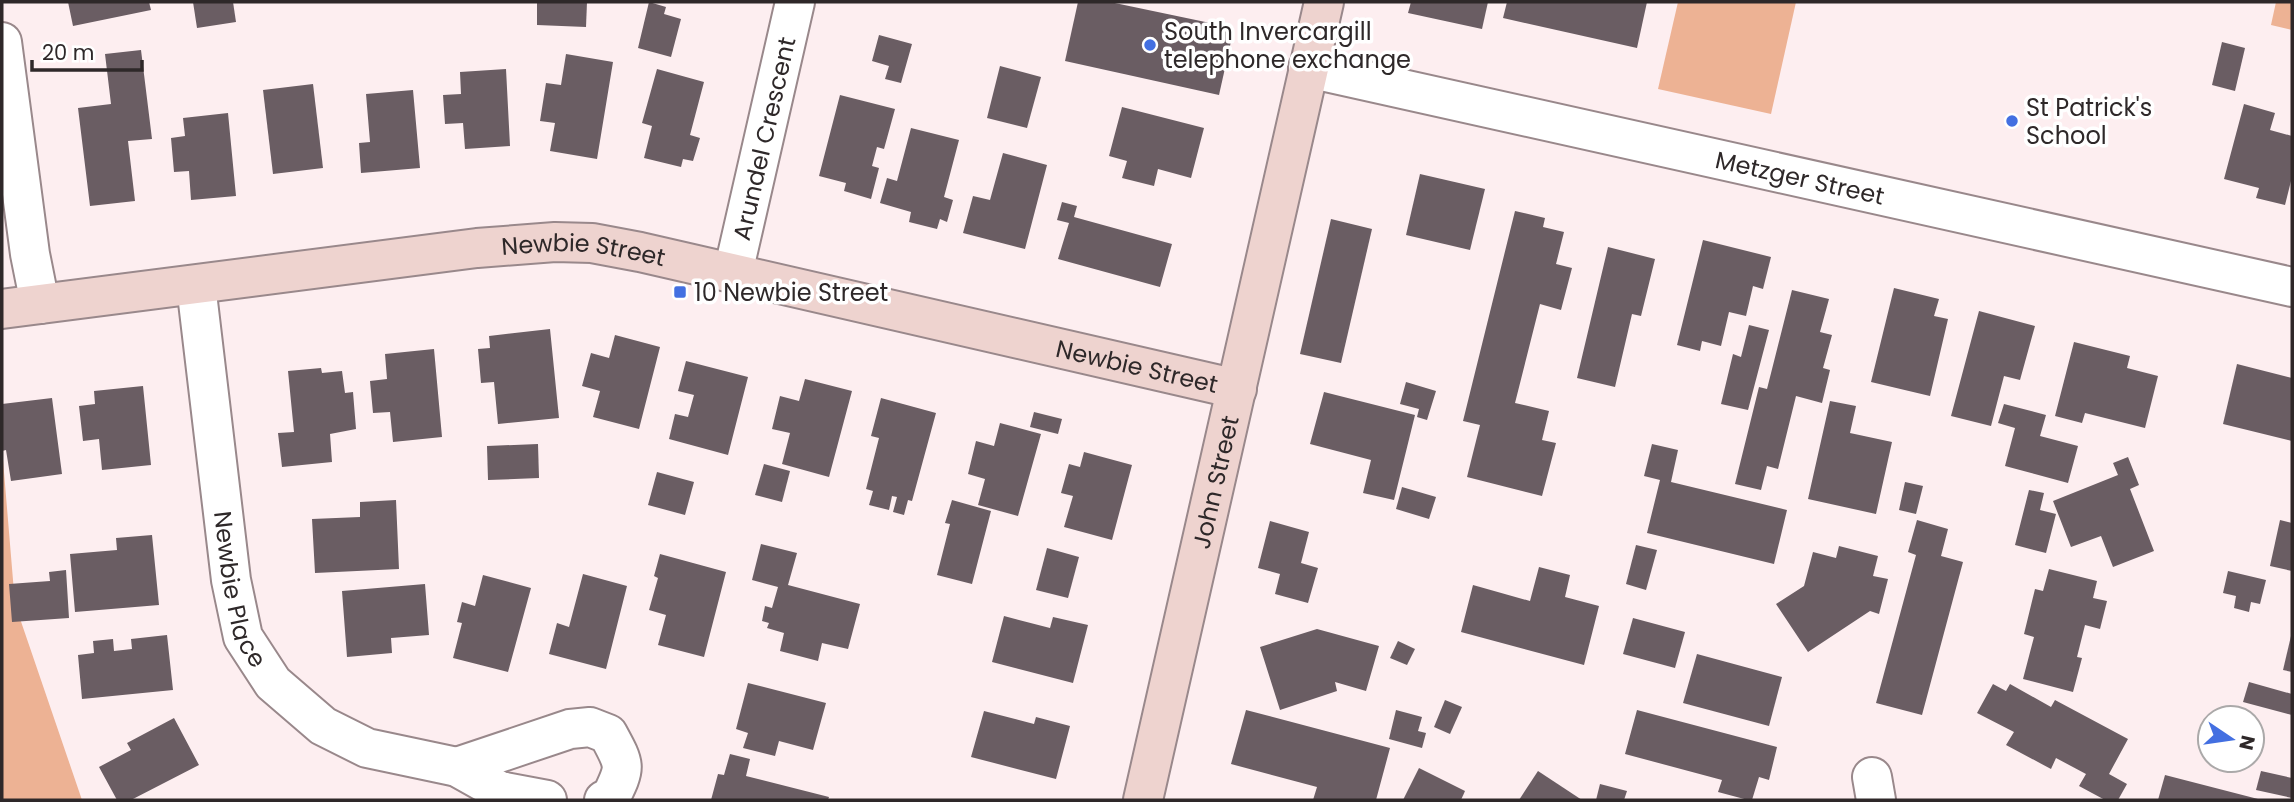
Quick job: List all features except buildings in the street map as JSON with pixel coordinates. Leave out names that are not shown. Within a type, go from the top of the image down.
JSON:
[{"type":"street","name":"Arundel Crescent","points":[[733,273],[795,2]]},
{"type":"street","name":"John Street","points":[[1143,800],[1324,2]]},
{"type":"street","points":[[2,42],[30,254],[40,304]]},
{"type":"street","name":"Metzger Street","points":[[1308,68],[2292,287]]},
{"type":"street","name":"Newbie Street","points":[[2,309],[477,248],[555,242],[592,243],[1237,389]]},
{"type":"street","name":"Newbie Place","points":[[196,285],[231,580],[243,637],[273,683],[323,726],[367,748],[457,766],[500,792],[547,800]]},
{"type":"street","name":"Newbie Place","points":[[457,766],[570,729],[590,727],[608,734],[620,755],[623,773],[610,799],[604,800]]},
{"type":"shaded area","points":[[1678,2],[1796,2],[1771,114],[1658,89]]},
{"type":"shaded area","points":[[2276,2],[2292,2],[2292,30],[2271,25]]},
{"type":"shaded area","points":[[2,448],[15,604],[82,800],[2,800]]},
{"type":"place","name":"South Invercargill telephone exchange","points":[[1150,45]]},
{"type":"place","name":"St Patrick's School","points":[[2012,121]]},
{"type":"place","name":"10 Newbie Street","points":[[680,292]]}]
